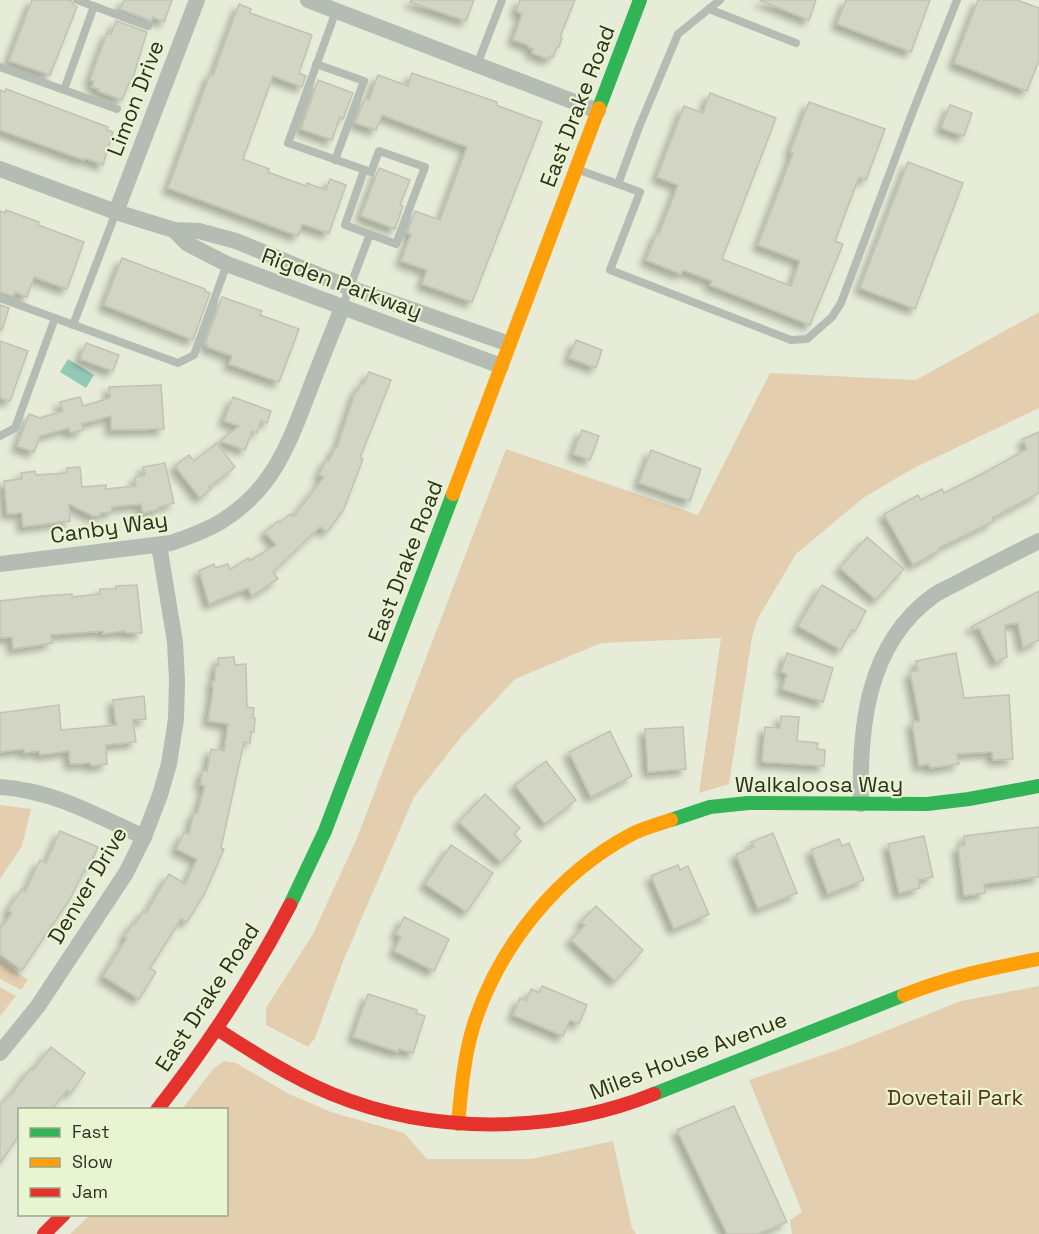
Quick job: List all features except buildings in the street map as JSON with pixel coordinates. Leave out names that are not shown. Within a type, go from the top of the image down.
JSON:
[{"type":"street","name":"Limon Drive","points":[[116,212],[197,0]]},
{"type":"street","points":[[308,0],[598,111]]},
{"type":"street","name":"East Drake Road","points":[[158,1108],[217,1029],[283,919],[325,831],[640,0]]},
{"type":"street","name":"Rigden Parkway","points":[[0,169],[116,212],[174,230],[199,231],[236,241],[350,288],[509,344]]},
{"type":"street","name":"Rigden Parkway","points":[[174,230],[188,244],[227,264],[501,366]]},
{"type":"street","name":"Canby Way","points":[[0,564],[159,545],[197,534],[242,507],[273,473],[287,449],[342,308]]},
{"type":"street","points":[[861,804],[860,767],[865,721],[873,681],[884,652],[904,623],[933,596],[1039,541]]},
{"type":"street","name":"Denver Drive","points":[[0,1053],[38,1006],[126,873],[144,837],[160,795],[169,764],[176,719],[177,681],[175,642],[159,545]]},
{"type":"street","name":"Walkaloosa Way","points":[[458,1124],[466,1056],[474,1024],[504,956],[526,924],[550,896],[590,862],[632,834],[686,814],[721,805],[775,802],[928,804],[1039,786]]},
{"type":"street","points":[[0,787],[53,796],[144,837]]},
{"type":"street","name":"Miles House Avenue","points":[[217,1029],[298,1079],[380,1110],[458,1124],[528,1124],[594,1114],[640,1100],[938,981],[977,970],[1039,959]]},
{"type":"street","points":[[44,1234],[62,1216]]},
{"type":"street","points":[[51,1234],[62,1216]]},
{"type":"lane","points":[[76,0],[148,26]]},
{"type":"lane","points":[[477,65],[502,0]]},
{"type":"lane","points":[[618,184],[678,34],[720,0]]},
{"type":"lane","points":[[576,169],[640,192],[610,270],[791,340],[807,339],[832,316],[842,303],[957,0]]},
{"type":"lane","points":[[64,90],[94,6]]},
{"type":"lane","points":[[709,9],[796,43]]},
{"type":"lane","points":[[336,11],[288,142],[371,172],[379,151],[425,167],[396,243],[345,225],[364,170]]},
{"type":"lane","points":[[316,64],[364,81],[335,160]]},
{"type":"lane","points":[[0,67],[117,109]]},
{"type":"lane","points":[[73,325],[116,212]]},
{"type":"lane","points":[[342,308],[370,234]]},
{"type":"lane","points":[[0,298],[178,363],[194,355],[227,264]]},
{"type":"lane","points":[[0,436],[15,428],[55,318]]},
{"type":"green space","points":[[1039,312],[1039,408],[914,468],[863,498],[796,554],[758,618],[752,637],[729,784],[699,793],[721,638],[601,643],[515,679],[461,737],[414,797],[344,959],[315,1038],[308,1047],[266,1025],[266,1008],[313,934],[357,838],[506,449],[698,515],[770,373],[916,380]]},
{"type":"green space","points":[[0,805],[31,809],[22,846],[0,879]]},
{"type":"green space","points":[[0,960],[28,980],[21,990],[0,979]]},
{"type":"green space","name":"Dovetail Park","points":[[1039,986],[1039,1234],[792,1234],[790,1220],[802,1212],[749,1080],[843,1048],[961,1001]]},
{"type":"green space","points":[[0,987],[16,996],[0,1016]]},
{"type":"green space","points":[[224,1061],[236,1063],[289,1094],[331,1112],[404,1133],[427,1159],[532,1159],[613,1141],[632,1228],[636,1234],[70,1234],[89,1216],[228,1216],[228,1108],[183,1108],[214,1068]]},
{"type":"water","points":[[68,359],[94,375],[86,388],[60,372]]},
{"type":"traffic: fast","points":[[599,108],[640,0]]},
{"type":"traffic: fast","points":[[290,905],[325,831],[453,494]]},
{"type":"traffic: fast","points":[[671,820],[710,807],[748,803],[927,804],[1039,786]]},
{"type":"traffic: fast","points":[[654,1094],[904,995]]},
{"type":"traffic: slow","points":[[453,494],[599,108]]},
{"type":"traffic: slow","points":[[458,1124],[465,1061],[474,1024],[499,966],[516,939],[556,890],[580,869],[605,850],[632,834],[671,820]]},
{"type":"traffic: slow","points":[[904,995],[970,974],[1039,959]]},
{"type":"traffic: jam","points":[[159,1108],[228,1010],[290,905]]},
{"type":"traffic: jam","points":[[217,1029],[273,1064],[332,1094],[410,1117],[451,1123],[535,1122],[576,1117],[654,1094]]},
{"type":"traffic: jam","points":[[44,1234],[62,1216]]}]
